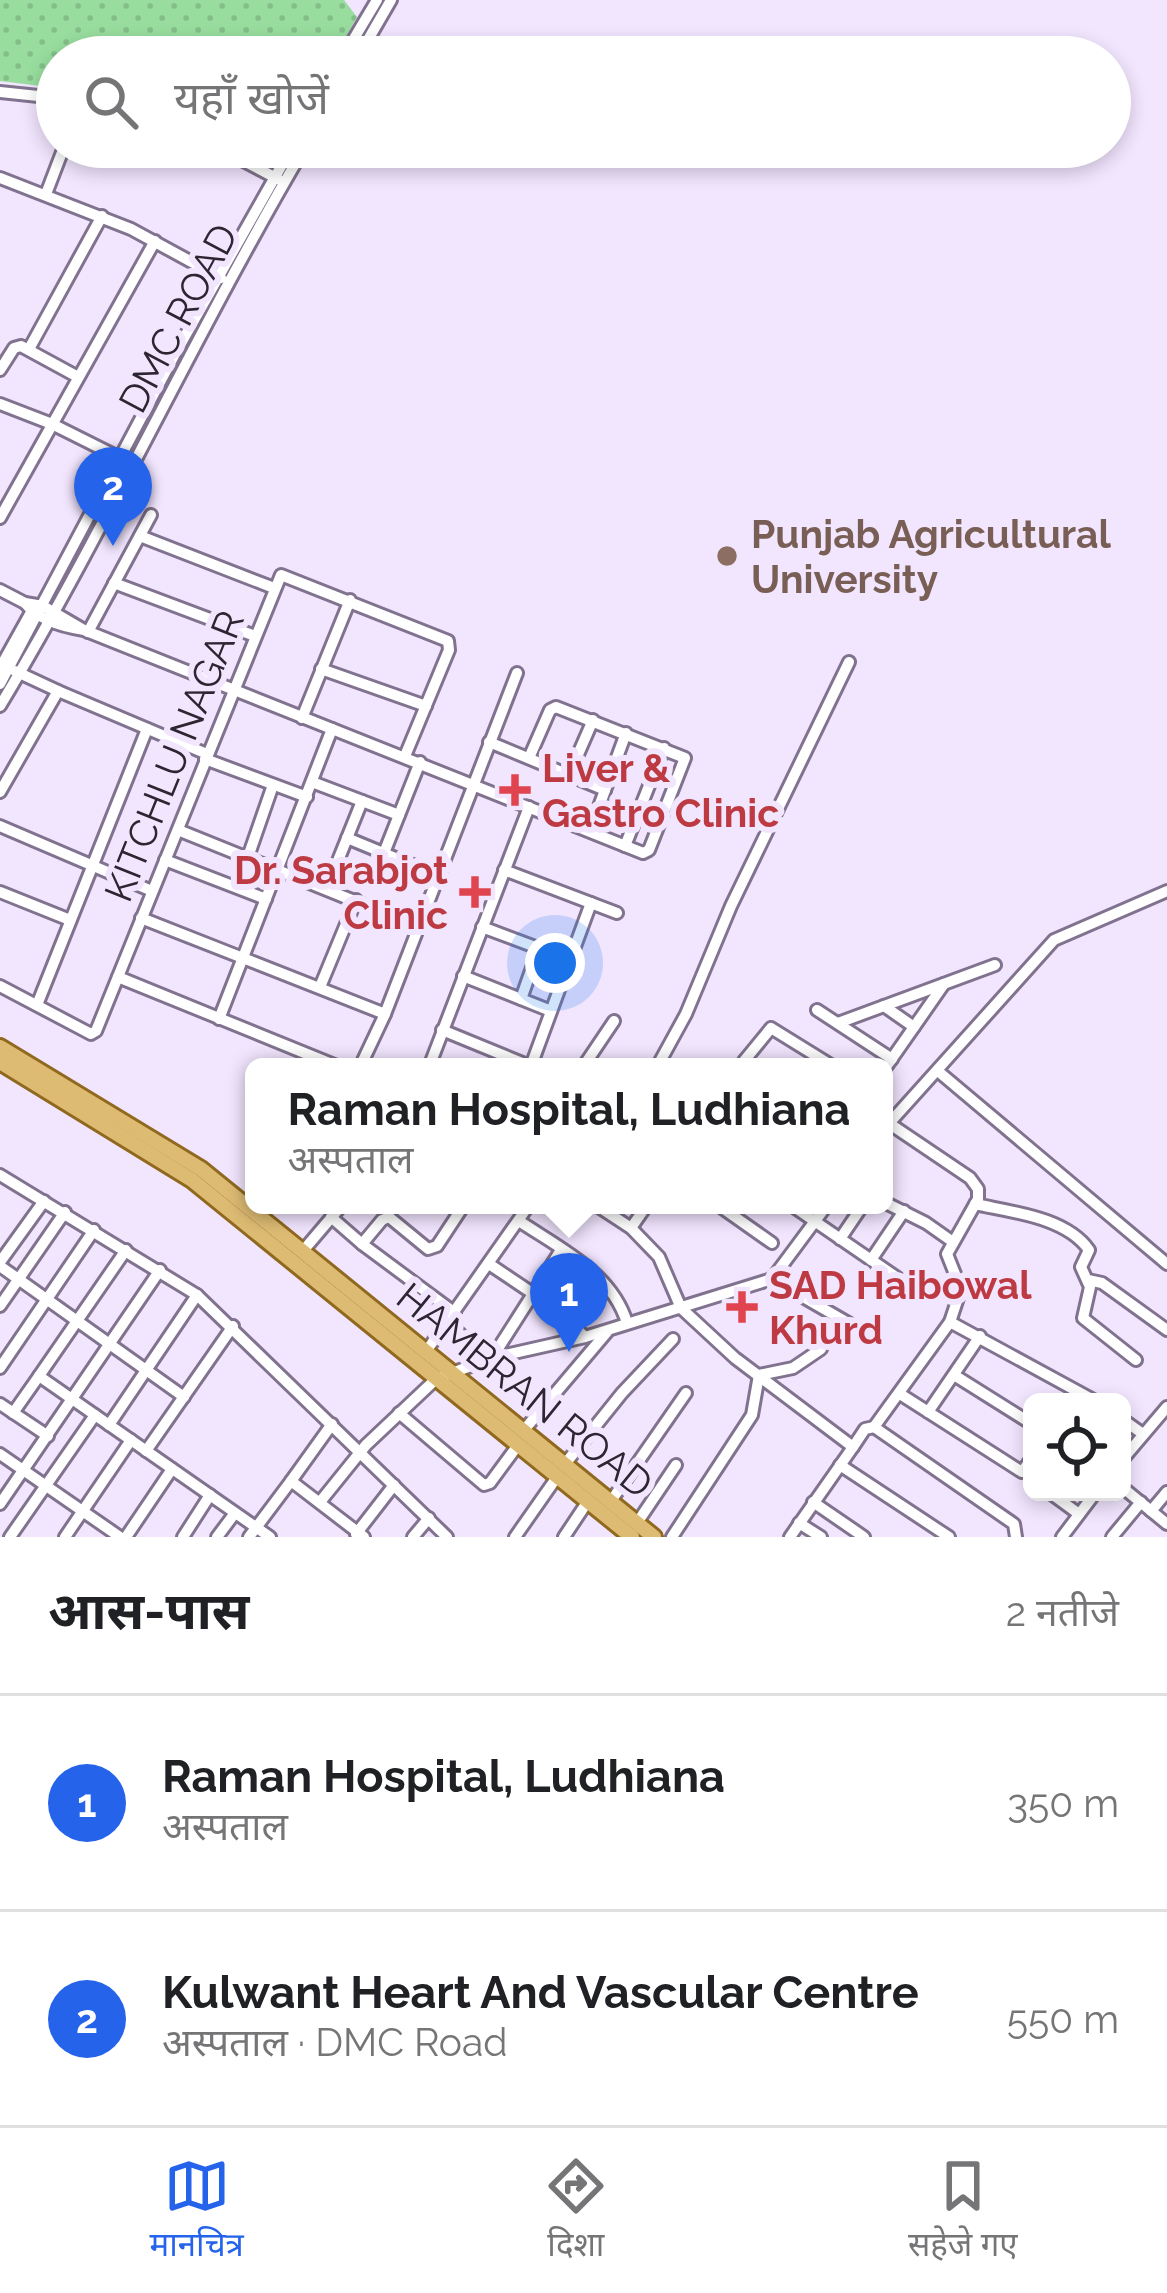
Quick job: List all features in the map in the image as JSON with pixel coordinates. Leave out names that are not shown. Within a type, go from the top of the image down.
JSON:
[{"type":"main road","name":"HAMBRAN ROAD","points":[[0,1047],[201,1169],[244,1204]]},
{"type":"main road","name":"HAMBRAN ROAD","points":[[0,1062],[192,1180],[244,1204]]},
{"type":"main road","name":"HAMBRAN ROAD","points":[[256,1214],[425,1352],[443,1375]]},
{"type":"main road","name":"HAMBRAN ROAD","points":[[256,1214],[561,1471],[611,1502],[626,1531]]},
{"type":"main road","name":"HAMBRAN ROAD","points":[[561,1471],[588,1501],[626,1531],[654,1537]]},
{"type":"street","points":[[356,36],[377,0]]},
{"type":"street","points":[[370,36],[390,0]]},
{"type":"street","points":[[0,92],[36,96]]},
{"type":"street","points":[[46,194],[56,168]]},
{"type":"street","points":[[257,168],[280,180]]},
{"type":"street","points":[[280,180],[284,168]]},
{"type":"street","points":[[280,180],[289,168]]},
{"type":"street","points":[[0,178],[102,216],[224,279]]},
{"type":"street","name":"DMC ROAD","points":[[0,706],[9,670],[40,610],[128,462],[280,180]]},
{"type":"street","points":[[28,349],[102,216]]},
{"type":"street","points":[[0,518],[155,241]]},
{"type":"street","points":[[0,370],[16,346],[78,377]]},
{"type":"street","points":[[0,404],[128,462]]},
{"type":"street","points":[[0,482],[15,490]]},
{"type":"street","points":[[86,631],[152,515]]},
{"type":"street","points":[[140,536],[274,588]]},
{"type":"street","name":"KITCHLU NAGAR","points":[[0,986],[92,1034],[279,577],[287,575],[350,600],[450,645],[426,706]]},
{"type":"street","points":[[114,583],[255,635]]},
{"type":"street","points":[[0,590],[86,631],[647,852],[685,756],[552,708],[529,758]]},
{"type":"street","points":[[302,718],[350,600]]},
{"type":"street","points":[[0,684],[40,610]]},
{"type":"street","points":[[662,1058],[849,662]]},
{"type":"street","points":[[322,669],[426,706],[405,756]]},
{"type":"street","points":[[9,670],[307,797]]},
{"type":"street","points":[[364,1058],[386,1014],[517,673]]},
{"type":"street","points":[[0,792],[58,691]]},
{"type":"street","points":[[569,775],[593,720]]},
{"type":"street","points":[[37,1005],[146,729]]},
{"type":"street","points":[[219,1019],[332,729]]},
{"type":"street","points":[[590,831],[626,733]]},
{"type":"street","points":[[489,742],[605,790]]},
{"type":"street","points":[[626,846],[664,748]]},
{"type":"street","points":[[384,853],[420,762]]},
{"type":"street","points":[[312,782],[399,815]]},
{"type":"street","points":[[248,857],[273,785]]},
{"type":"street","points":[[327,888],[362,801]]},
{"type":"street","points":[[432,1058],[529,806]]},
{"type":"street","points":[[0,826],[152,891]]},
{"type":"street","points":[[178,830],[419,927]]},
{"type":"street","points":[[347,838],[439,875]]},
{"type":"street","points":[[166,860],[266,899]]},
{"type":"street","points":[[504,869],[617,914]]},
{"type":"street","points":[[893,1120],[1054,940],[1167,891]]},
{"type":"street","points":[[0,908],[3,893],[70,920]]},
{"type":"street","points":[[320,987],[356,900]]},
{"type":"street","points":[[535,1058],[591,903]]},
{"type":"street","points":[[141,918],[386,1014]]},
{"type":"street","points":[[482,927],[570,960]]},
{"type":"street","points":[[521,1000],[539,948]]},
{"type":"street","points":[[838,1023],[995,965]]},
{"type":"street","points":[[463,976],[551,1012]]},
{"type":"street","points":[[118,977],[317,1058]]},
{"type":"street","points":[[893,1058],[944,984]]},
{"type":"street","points":[[884,1006],[914,1027]]},
{"type":"street","points":[[817,1010],[890,1058]]},
{"type":"street","points":[[589,1058],[614,1021]]},
{"type":"street","points":[[751,1058],[771,1028],[819,1058]]},
{"type":"street","points":[[442,1030],[510,1058]]},
{"type":"street","points":[[939,1072],[1167,1264]]},
{"type":"street","points":[[790,1537],[950,1322],[961,1289],[947,1259],[978,1189],[970,1178],[893,1130]]},
{"type":"street","points":[[0,1176],[197,1295],[363,1449],[447,1537]]},
{"type":"street","points":[[44,1201],[0,1264],[184,1397]]},
{"type":"street","points":[[975,1204],[1032,1218],[1074,1235],[1089,1250],[1081,1264],[1088,1280],[1084,1319],[1136,1360]]},
{"type":"street","points":[[893,1206],[953,1242]]},
{"type":"street","points":[[871,1260],[904,1211]]},
{"type":"street","points":[[0,1306],[64,1212]]},
{"type":"street","points":[[302,1252],[334,1214]]},
{"type":"street","points":[[362,1244],[389,1217],[424,1248],[433,1249],[458,1214]]},
{"type":"street","points":[[425,1352],[523,1214]]},
{"type":"street","points":[[610,1214],[659,1257],[681,1308],[759,1376],[853,1447]]},
{"type":"street","points":[[631,1228],[640,1214]]},
{"type":"street","points":[[731,1214],[772,1243]]},
{"type":"street","points":[[805,1214],[899,1279]]},
{"type":"street","points":[[320,1502],[363,1449],[443,1375],[772,1279],[821,1214]]},
{"type":"street","points":[[840,1239],[857,1214]]},
{"type":"street","points":[[331,1217],[452,1318],[489,1358]]},
{"type":"street","points":[[519,1221],[606,1282],[628,1323]]},
{"type":"street","points":[[0,1368],[94,1230]]},
{"type":"street","points":[[14,1413],[126,1250]]},
{"type":"street","points":[[489,1358],[561,1250]]},
{"type":"street","points":[[489,1264],[570,1319],[585,1337]]},
{"type":"street","points":[[0,1504],[160,1270]]},
{"type":"street","points":[[772,1279],[862,1331]]},
{"type":"street","points":[[1088,1280],[1102,1283],[1167,1330]]},
{"type":"street","points":[[109,1425],[197,1295]]},
{"type":"street","points":[[950,1322],[1073,1393]]},
{"type":"street","points":[[146,1450],[233,1326]]},
{"type":"street","points":[[399,1413],[484,1484],[610,1329]]},
{"type":"street","points":[[928,1412],[980,1336]]},
{"type":"street","points":[[515,1537],[610,1407],[673,1339]]},
{"type":"street","points":[[759,1376],[793,1369],[820,1349]]},
{"type":"street","points":[[954,1375],[1023,1418]]},
{"type":"street","points":[[39,1376],[235,1513],[252,1532],[270,1537]]},
{"type":"street","points":[[672,1537],[752,1415],[759,1376]]},
{"type":"street","points":[[611,1502],[686,1393]]},
{"type":"street","points":[[900,1394],[1023,1473]]},
{"type":"street","points":[[0,1404],[48,1436]]},
{"type":"street","points":[[1131,1449],[1167,1407]]},
{"type":"street","points":[[10,1537],[95,1415]]},
{"type":"street","points":[[252,1532],[332,1424]]},
{"type":"street","points":[[1131,1426],[1143,1435]]},
{"type":"street","points":[[874,1427],[1014,1524],[1016,1537]]},
{"type":"street","points":[[65,1537],[131,1441]]},
{"type":"street","points":[[0,1454],[123,1537],[172,1469]]},
{"type":"street","points":[[626,1531],[676,1465]]},
{"type":"street","points":[[840,1465],[949,1537]]},
{"type":"street","points":[[291,1481],[358,1535],[394,1485]]},
{"type":"street","points":[[1112,1537],[1167,1492]]},
{"type":"street","points":[[1131,1494],[1167,1526],[1160,1537]]},
{"type":"street","points":[[183,1537],[210,1495]]},
{"type":"street","points":[[563,1537],[588,1501]]},
{"type":"street","points":[[1061,1501],[1079,1514]]},
{"type":"street","points":[[1064,1536],[1089,1501]]},
{"type":"street","points":[[813,1502],[864,1537]]},
{"type":"street","points":[[217,1537],[235,1513]]},
{"type":"street","points":[[413,1537],[428,1519]]},
{"type":"street","points":[[799,1522],[821,1537]]},
{"type":"green space","points":[[0,0],[344,0],[357,17],[347,36],[36,36],[36,85],[0,81]]},
{"type":"place","name":"Kulwant Heart And Vascular Centre","points":[[113,546]]},
{"type":"place","name":"Punjab Agricultural University","points":[[727,556]]},
{"type":"place","name":"Liver & Gastro Clinic","points":[[515,790]]},
{"type":"place","name":"Dr. Sarabjot Clinic","points":[[475,892]]},
{"type":"place","name":"SAD Haibowal Khurd","points":[[742,1307]]},
{"type":"place","name":"Raman Hospital, Ludhiana","points":[[569,1352]]}]
